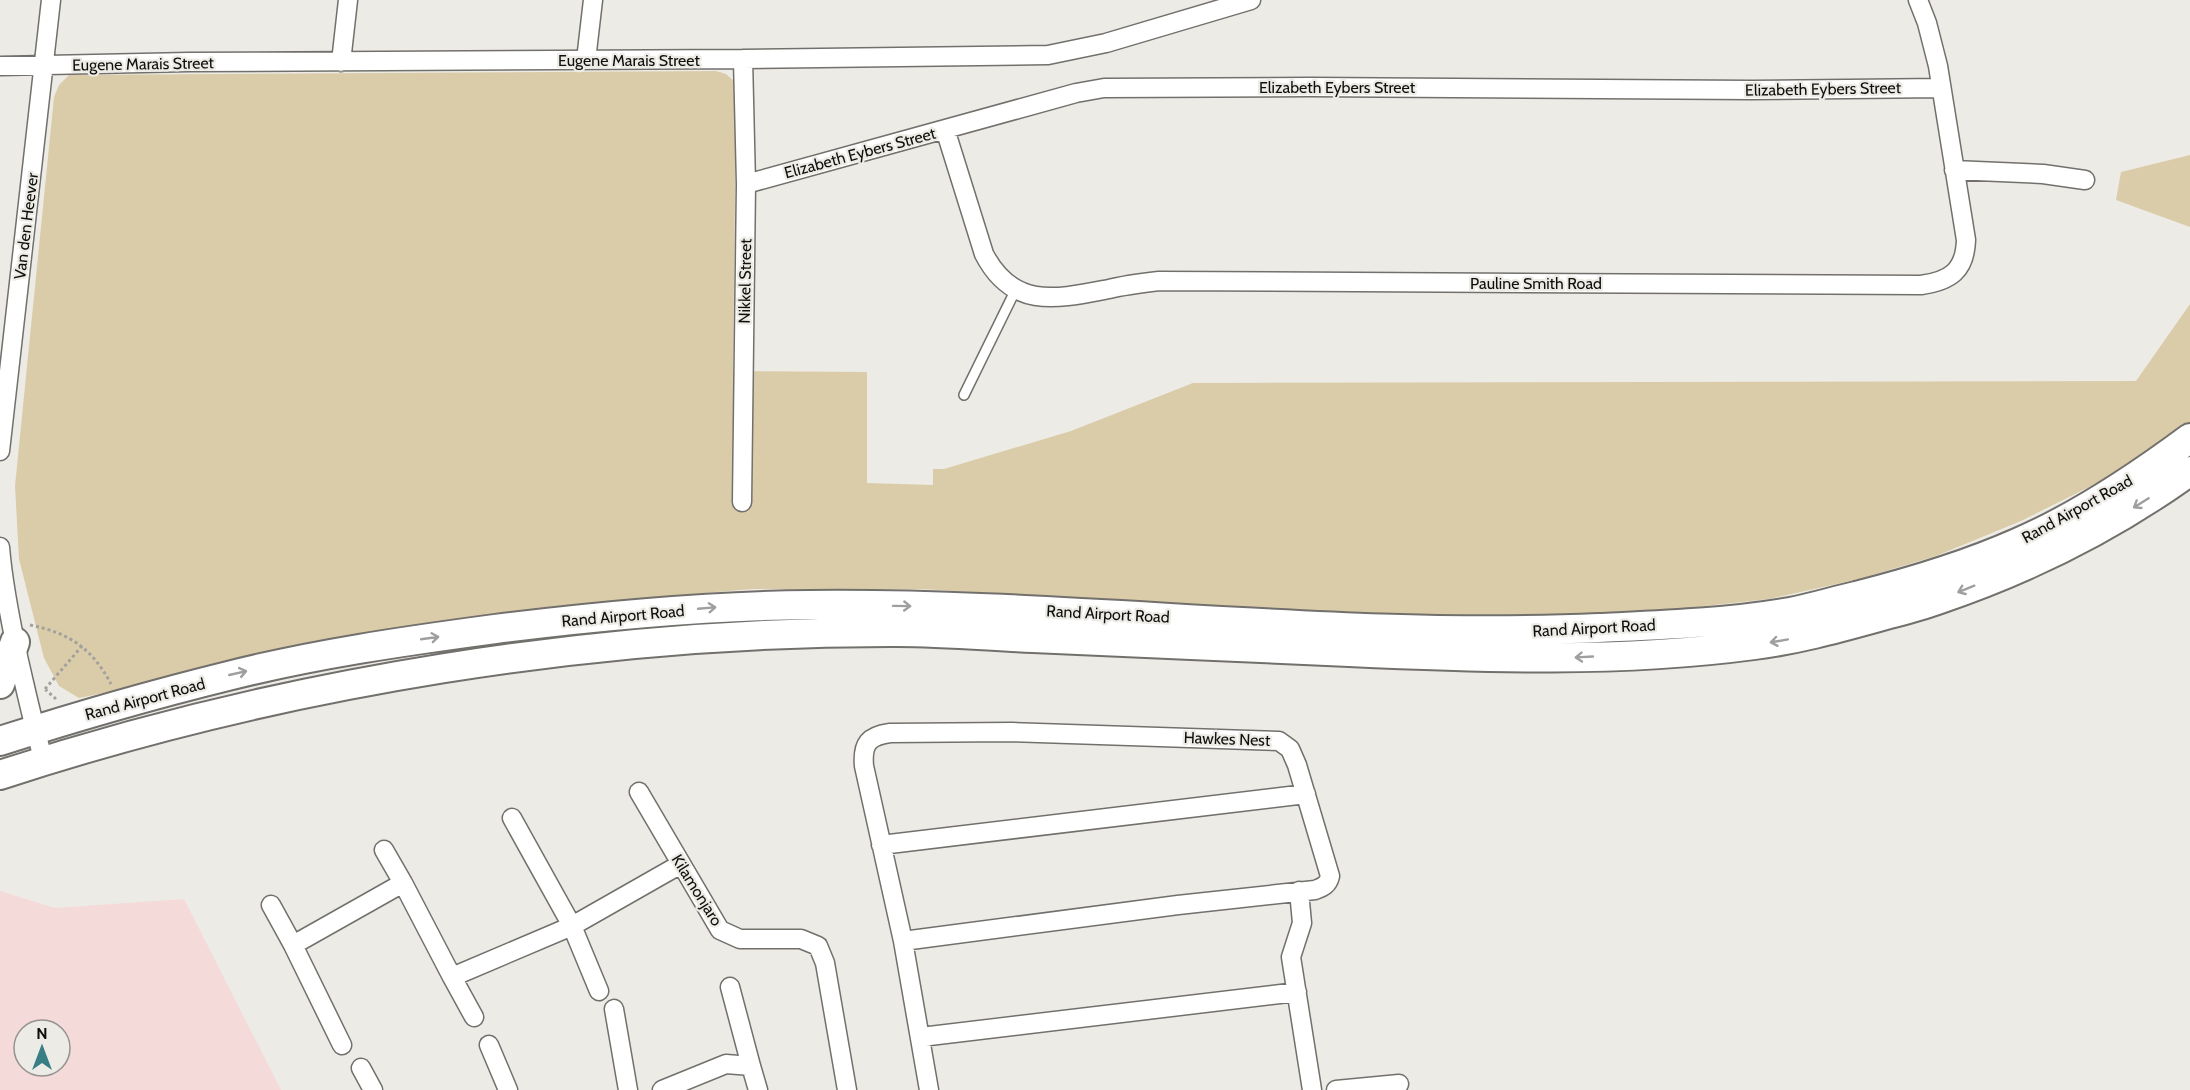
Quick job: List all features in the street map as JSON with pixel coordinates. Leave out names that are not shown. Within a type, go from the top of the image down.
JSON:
[{"type":"main road","name":"Rand Airport Road","points":[[0,741],[122,704],[232,675],[354,649],[574,619],[715,607],[811,604],[981,607],[1432,631],[1517,632],[1719,622],[1796,611],[1887,588],[1959,566],[2021,541],[2076,514],[2157,463],[2190,438]]},
{"type":"main road","name":"Rand Airport Road","points":[[0,776],[44,761],[199,717],[392,678],[566,653],[709,639],[902,632],[1445,656],[1557,658],[1681,652],[1756,645],[1812,635],[1938,600],[2035,561],[2117,518],[2190,471]]},
{"type":"main road","points":[[0,684],[13,631]]},
{"type":"street","name":"Van den Heever","points":[[0,451],[51,0]]},
{"type":"street","points":[[341,62],[348,0]]},
{"type":"street","points":[[586,60],[593,0]]},
{"type":"street","name":"Eugene Marais Street","points":[[0,66],[189,62],[1048,55],[1084,48],[1207,6],[1251,0]]},
{"type":"street","name":"Pauline Smith Road","points":[[945,129],[984,254],[991,269],[1000,279],[1016,289],[1037,297],[1055,298],[1159,281],[1921,285],[1950,277],[1964,257],[1966,240],[1933,43],[1918,0]]},
{"type":"street","name":"Nikkel Street","points":[[742,59],[746,184],[742,502]]},
{"type":"street","name":"Elizabeth Eybers Street","points":[[746,184],[1076,93],[1127,87],[1741,90],[1941,88]]},
{"type":"street","points":[[1954,170],[2043,174],[2085,180]]},
{"type":"street","points":[[0,546],[13,631],[34,730],[44,761]]},
{"type":"street","name":"Hawkes Nest","points":[[903,941],[1315,890],[1324,887],[1329,882],[1330,876],[1290,749],[1279,741],[1012,732],[890,733],[876,735],[866,744],[863,754],[903,941],[929,1090]]},
{"type":"street","name":"Kilamonjaro","points":[[639,792],[720,930],[740,939],[801,939],[818,946],[825,963],[847,1090]]},
{"type":"street","points":[[882,845],[1306,794]]},
{"type":"street","points":[[512,818],[572,926],[599,991]]},
{"type":"street","points":[[384,850],[474,1017]]},
{"type":"street","points":[[453,977],[572,926],[681,864]]},
{"type":"street","points":[[293,945],[403,883]]},
{"type":"street","points":[[1299,891],[1302,923],[1291,957],[1311,1090]]},
{"type":"street","points":[[271,905],[342,1045]]},
{"type":"street","points":[[730,987],[758,1090]]},
{"type":"street","points":[[921,1037],[1297,992]]},
{"type":"street","points":[[614,1009],[628,1090]]},
{"type":"street","points":[[489,1046],[508,1090]]},
{"type":"street","points":[[662,1090],[726,1064],[751,1066]]},
{"type":"street","points":[[361,1068],[374,1090]]},
{"type":"street","points":[[1336,1090],[1399,1084]]},
{"type":"lane","points":[[964,395],[1016,289]]},
{"type":"path","points":[[13,631],[51,629],[69,637],[91,653],[122,704]]},
{"type":"path","points":[[45,689],[82,646]]},
{"type":"path","points":[[41,684],[61,702]]},
{"type":"shaded area","points":[[716,71],[726,74],[734,81],[736,107],[733,371],[867,372],[867,483],[933,485],[933,469],[944,469],[1071,431],[1193,383],[2136,381],[2190,304],[2190,422],[2099,482],[2021,521],[1936,556],[1859,579],[1769,599],[1660,611],[1549,619],[1406,616],[921,589],[753,589],[619,600],[444,623],[79,698],[59,686],[44,658],[19,559],[15,486],[54,97],[59,85],[69,75]]},
{"type":"shaded area","points":[[2190,155],[2190,227],[2116,200],[2121,172]]},
{"type":"shaded area","points":[[0,891],[55,908],[184,899],[281,1090],[0,1090]]}]
